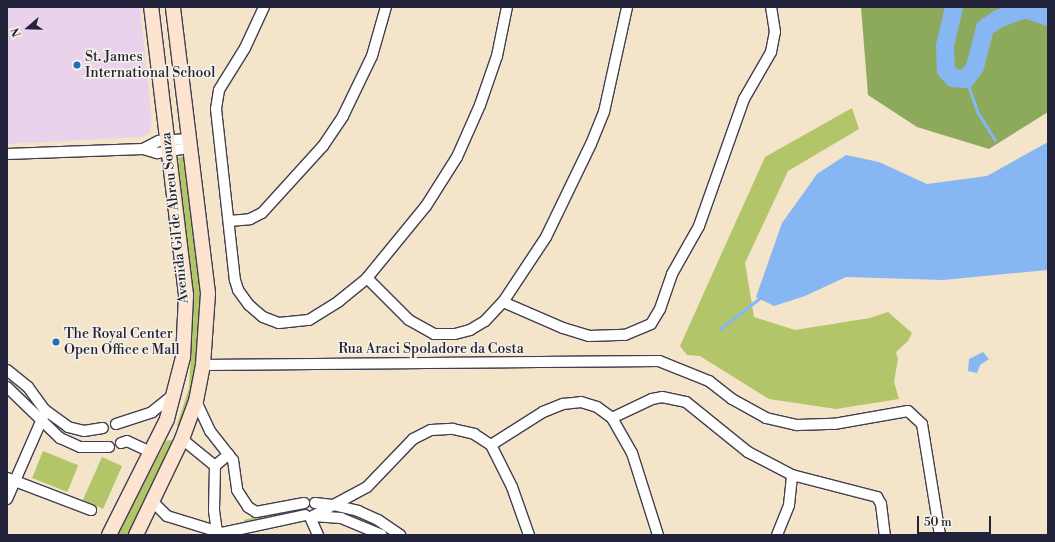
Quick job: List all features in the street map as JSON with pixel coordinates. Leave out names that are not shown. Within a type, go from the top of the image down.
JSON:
[{"type":"street","name":"Avenida Gil de Abreu Souza","points":[[109,535],[166,420],[183,357],[186,295],[151,7]]},
{"type":"street","name":"Avenida Gil de Abreu Souza","points":[[136,535],[182,439],[196,401],[203,365],[208,292],[173,7]]},
{"type":"street","points":[[264,7],[216,100],[235,280],[243,298],[256,311],[269,320],[279,323],[309,320],[332,307],[367,278],[426,206],[457,157],[491,79],[507,7]]},
{"type":"street","points":[[229,221],[250,219],[262,212],[323,146],[346,110],[372,56],[386,7]]},
{"type":"street","points":[[367,278],[409,320],[434,334],[455,334],[470,330],[485,321],[503,302],[546,237],[592,144],[604,112],[627,7]]},
{"type":"street","points":[[503,302],[563,328],[589,336],[625,335],[651,324],[660,309],[672,274],[699,226],[744,99],[771,52],[775,32],[771,7]]},
{"type":"street","points":[[7,154],[143,149],[153,143],[168,146],[190,144]]},
{"type":"street","name":"Rua Araci Spoladore da Costa","points":[[203,365],[659,361],[709,381],[732,399],[766,418],[797,425],[834,424],[908,411],[922,424],[940,535]]},
{"type":"street","points":[[7,370],[28,387],[45,410],[74,429],[89,431],[103,428]]},
{"type":"street","points":[[7,387],[22,398],[41,422],[60,438],[80,447],[109,447]]},
{"type":"street","points":[[116,424],[146,415],[174,394],[178,406],[174,428],[182,439],[215,466]]},
{"type":"street","points":[[612,418],[652,399],[662,397],[675,399],[697,410],[748,452],[792,476],[878,497],[881,504],[885,535]]},
{"type":"street","points":[[196,401],[210,432],[229,454],[234,463],[237,490],[252,510],[256,512],[311,501],[315,503],[333,505],[371,516],[400,535]]},
{"type":"street","points":[[491,445],[543,412],[563,404],[589,403],[612,418],[632,453],[658,535]]},
{"type":"street","points":[[7,500],[11,480],[41,422],[45,410]]},
{"type":"street","points":[[309,516],[367,487],[404,446],[421,434],[453,429],[474,434],[491,445],[512,487],[529,535]]},
{"type":"street","points":[[121,443],[127,441],[151,452]]},
{"type":"street","points":[[218,532],[214,510],[215,466],[229,454]]},
{"type":"street","points":[[777,535],[788,505],[792,476]]},
{"type":"street","points":[[11,480],[91,510]]},
{"type":"street","points":[[153,502],[167,516],[218,532],[309,516],[340,518],[382,535]]},
{"type":"street","points":[[304,503],[302,508],[309,516],[318,535]]},
{"type":"street","points":[[309,516],[318,510],[315,503]]},
{"type":"shaded area","name":"St. James International School","points":[[7,7],[140,7],[152,123],[149,133],[141,137],[7,144]]},
{"type":"green space","points":[[861,7],[1048,7],[1048,112],[989,149],[917,127],[868,95]]},
{"type":"green space","points":[[852,108],[859,129],[788,171],[745,263],[754,317],[795,330],[870,318],[888,312],[912,333],[908,341],[896,352],[898,359],[894,382],[899,399],[836,409],[769,399],[700,356],[687,355],[680,346],[765,157]]},
{"type":"green space","points":[[186,155],[201,290],[200,342],[191,395],[179,428],[177,425],[189,388],[193,323],[178,158]]},
{"type":"green space","points":[[171,440],[173,442],[128,535],[117,535],[166,441]]},
{"type":"green space","points":[[43,451],[78,465],[67,492],[32,478]]},
{"type":"green space","points":[[102,457],[122,466],[103,509],[83,500]]},
{"type":"green space","points":[[326,507],[362,517],[397,535],[388,535],[349,517],[327,513]]},
{"type":"green space","points":[[294,508],[294,513],[244,522],[244,520]]},
{"type":"water","points":[[1048,142],[1048,270],[943,280],[846,277],[805,296],[774,306],[756,297],[782,223],[817,174],[846,155],[879,162],[927,184],[987,176]]},
{"type":"water","points":[[983,352],[989,359],[980,365],[977,373],[968,371],[969,359]]},
{"type":"waterway","points":[[954,7],[945,45],[946,70],[953,78],[966,79],[975,67],[985,28],[998,19],[1025,9],[1048,17]]},
{"type":"waterway","points":[[966,79],[978,113],[995,140]]},
{"type":"waterway","points":[[720,329],[761,297]]},
{"type":"place","name":"St. James International School","points":[[77,65]]},
{"type":"place","name":"The Royal Center Open Office e Mall","points":[[56,342]]}]
